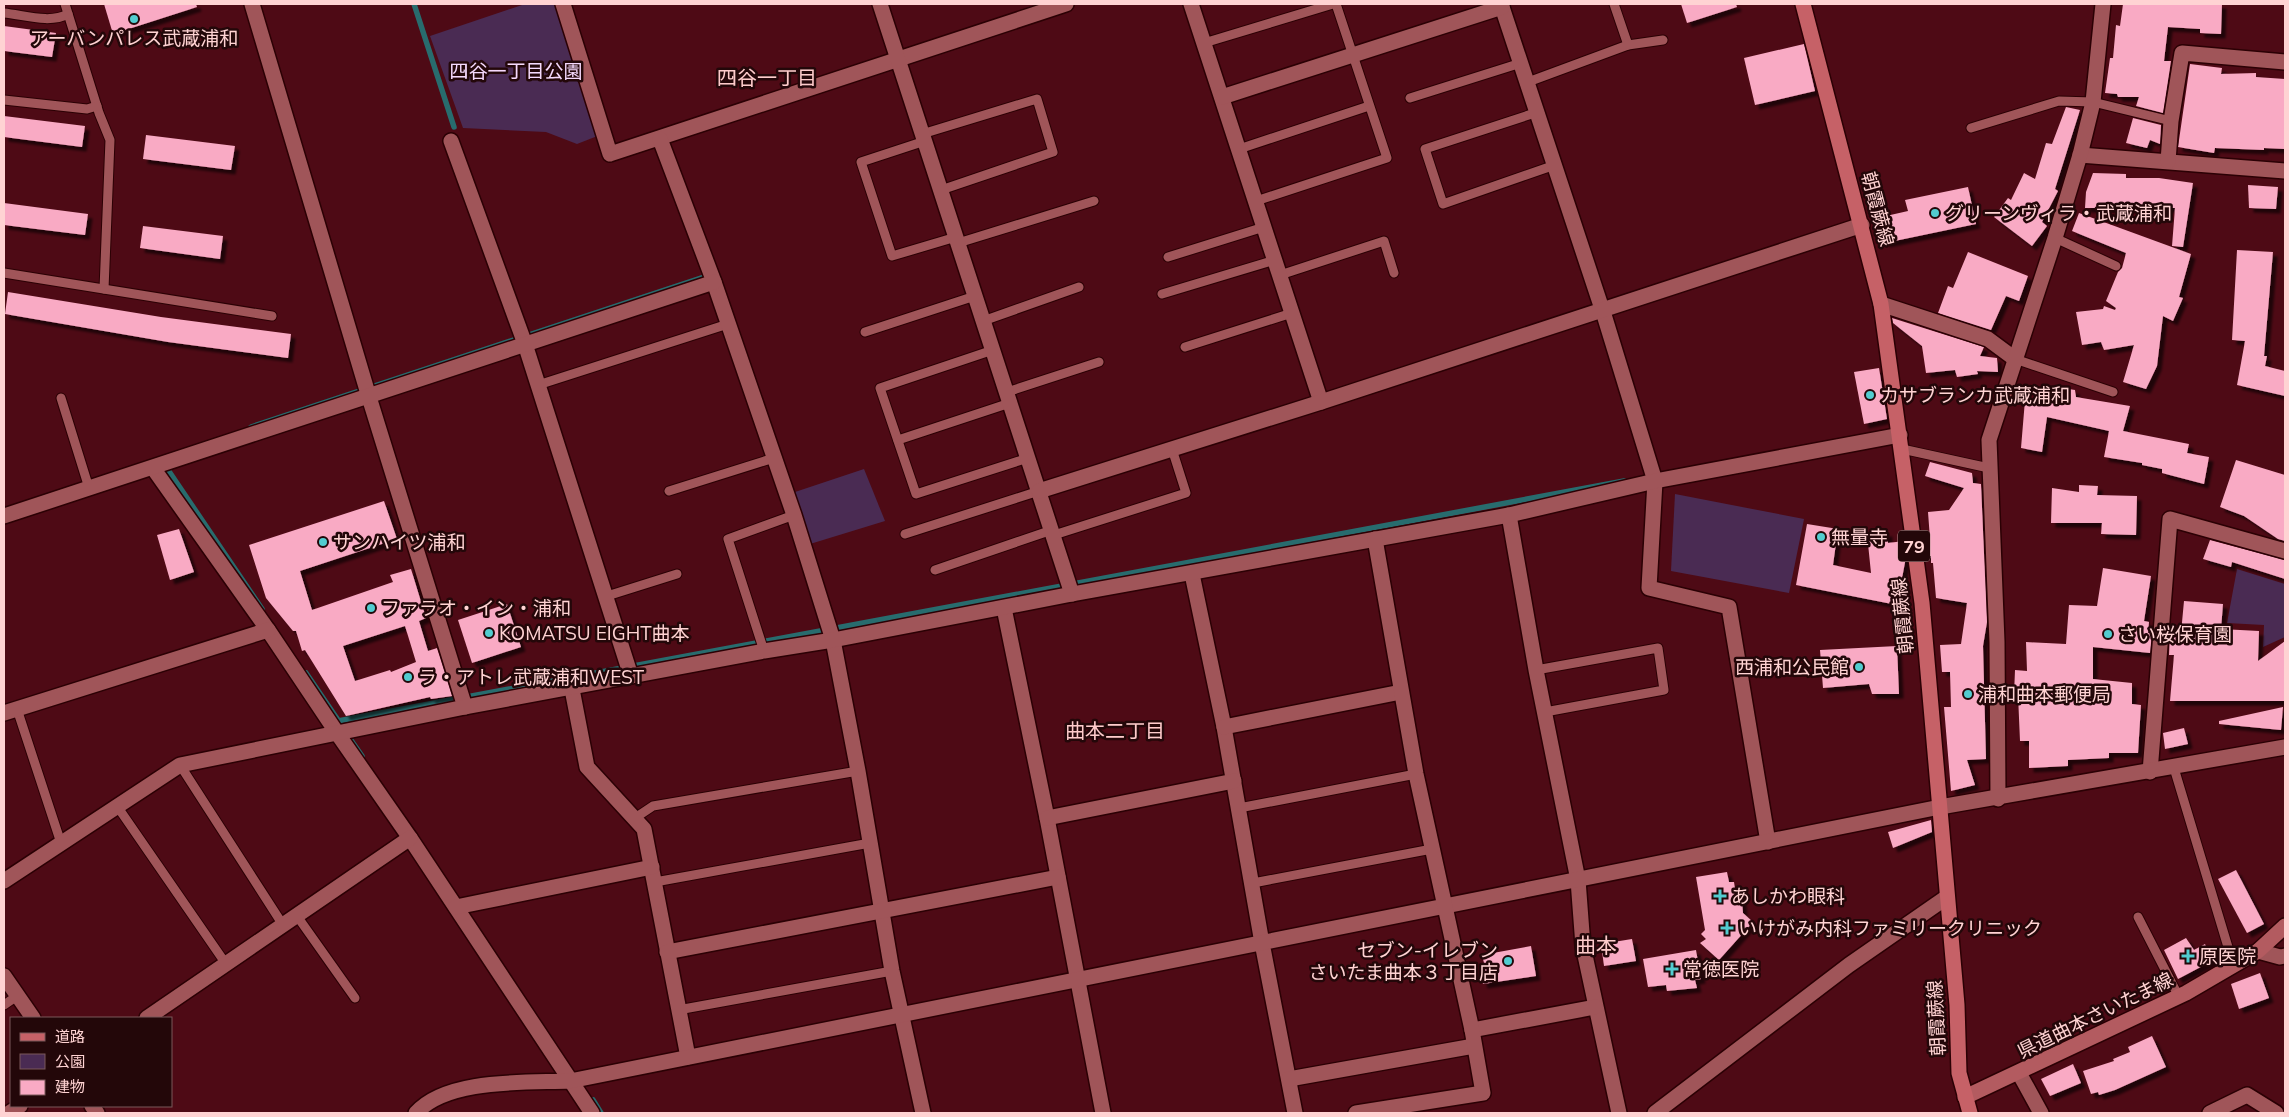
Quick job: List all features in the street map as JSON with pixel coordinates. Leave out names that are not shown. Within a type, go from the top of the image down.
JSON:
[{"type":"main road","name":"朝霞蕨線","points":[[1802,4],[1862,225],[1881,304],[1922,603],[1957,1005],[1959,1073],[1970,1113]]},
{"type":"main road","name":"県道曲本さいたま線","points":[[1965,1097],[2179,997],[2234,967],[2258,951],[2285,926]]},
{"type":"street","points":[[252,4],[369,398],[465,707]]},
{"type":"street","points":[[563,4],[610,154],[1066,4]]},
{"type":"street","points":[[880,4],[1072,594]]},
{"type":"street","points":[[1192,4],[1322,402]]},
{"type":"street","points":[[1998,799],[1997,642],[1989,440],[2055,238],[2094,102],[2103,4]]},
{"type":"street","points":[[1222,97],[1353,56],[1501,6],[1555,164],[1655,481],[1649,588],[1729,607],[1768,842]]},
{"type":"street","points":[[2168,161],[2171,121],[2182,53],[2285,62]]},
{"type":"street","points":[[660,139],[714,282],[794,515],[833,640],[858,770],[892,971],[923,1113]]},
{"type":"street","points":[[451,141],[525,344],[632,676]]},
{"type":"street","points":[[2080,154],[2285,171]]},
{"type":"street","points":[[1039,491],[1322,402],[1862,225]]},
{"type":"street","points":[[4,516],[369,398],[714,282]]},
{"type":"street","points":[[1881,304],[1988,339],[2014,359]]},
{"type":"street","points":[[4,881],[180,765],[465,707],[572,689],[764,651],[833,640],[1072,594],[1192,574],[1509,515],[1655,481],[1901,442]]},
{"type":"street","points":[[153,468],[268,630],[410,838],[592,1113]]},
{"type":"street","points":[[1509,515],[1536,670],[1578,880],[1583,946],[1619,1113]]},
{"type":"street","points":[[2150,772],[2170,518],[2285,552]]},
{"type":"street","points":[[1356,1113],[1483,1093],[1472,1030],[1416,774],[1375,539]]},
{"type":"street","points":[[1192,574],[1224,727],[1253,883],[1262,943],[1295,1113]]},
{"type":"street","points":[[1004,608],[1047,818],[1103,1113]]},
{"type":"street","points":[[10,711],[268,630]]},
{"type":"street","points":[[572,689],[587,767],[644,829],[688,1057]]},
{"type":"street","points":[[1224,727],[1401,692]]},
{"type":"street","points":[[416,1113],[425,1103],[461,1089],[507,1084],[570,1081],[1940,807],[1998,799],[2285,747]]},
{"type":"street","points":[[1047,818],[1234,781]]},
{"type":"street","points":[[148,1017],[410,838]]},
{"type":"street","points":[[456,907],[653,875]]},
{"type":"street","points":[[667,952],[1058,877]]},
{"type":"street","points":[[1655,1113],[1849,965],[1947,897]]},
{"type":"street","points":[[2258,951],[2280,957],[2285,956]]},
{"type":"street","points":[[4,976],[32,1017]]},
{"type":"street","points":[[1472,1030],[1595,1007]]},
{"type":"street","points":[[1289,1078],[1474,1046]]},
{"type":"street","points":[[2019,1073],[2041,1113]]},
{"type":"street","points":[[2210,1113],[2248,1095],[2276,1113]]},
{"type":"lane","points":[[65,4],[97,106],[110,140],[104,289]]},
{"type":"lane","points":[[1204,43],[1334,4],[1387,158],[1256,202]]},
{"type":"lane","points":[[1614,4],[1628,45]]},
{"type":"lane","points":[[4,13],[50,19],[60,18],[68,14]]},
{"type":"lane","points":[[1528,82],[1628,45],[1663,40]]},
{"type":"lane","points":[[1410,98],[1521,63]]},
{"type":"lane","points":[[941,190],[1053,152],[1037,99],[923,137],[861,162],[892,256],[957,240],[1094,200]]},
{"type":"lane","points":[[4,100],[87,109],[97,106]]},
{"type":"lane","points":[[1972,128],[2059,101],[2094,102],[2171,121]]},
{"type":"lane","points":[[1239,149],[1369,106]]},
{"type":"lane","points":[[1538,112],[1425,149],[1443,204],[1555,164]]},
{"type":"lane","points":[[1168,257],[1264,227]]},
{"type":"lane","points":[[2055,238],[2116,266]]},
{"type":"lane","points":[[1280,275],[1384,241],[1394,273]]},
{"type":"lane","points":[[1162,294],[1275,260]]},
{"type":"lane","points":[[4,273],[272,316]]},
{"type":"lane","points":[[983,321],[1079,287]]},
{"type":"lane","points":[[866,332],[976,296]]},
{"type":"lane","points":[[1185,347],[1292,313]]},
{"type":"lane","points":[[538,385],[728,324]]},
{"type":"lane","points":[[993,350],[880,388],[916,494],[1028,458]]},
{"type":"lane","points":[[2014,359],[2113,392]]},
{"type":"lane","points":[[898,440],[1099,362]]},
{"type":"lane","points":[[61,398],[89,488]]},
{"type":"lane","points":[[1901,442],[1989,468]]},
{"type":"lane","points":[[935,570],[1186,492],[1172,449]]},
{"type":"lane","points":[[669,491],[774,458]]},
{"type":"lane","points":[[905,534],[1039,491]]},
{"type":"lane","points":[[764,651],[728,538],[794,515]]},
{"type":"lane","points":[[606,596],[677,574]]},
{"type":"lane","points":[[1536,670],[1658,648],[1664,690],[1545,712]]},
{"type":"lane","points":[[10,711],[61,843]]},
{"type":"lane","points":[[180,765],[283,925]]},
{"type":"lane","points":[[2174,768],[2234,967]]},
{"type":"lane","points":[[635,818],[653,806],[858,770]]},
{"type":"lane","points":[[1239,808],[1416,774]]},
{"type":"lane","points":[[117,806],[226,964]]},
{"type":"lane","points":[[653,875],[870,843]]},
{"type":"lane","points":[[1253,883],[1432,849]]},
{"type":"lane","points":[[297,916],[356,998]]},
{"type":"lane","points":[[2138,917],[2179,997]]},
{"type":"lane","points":[[678,1010],[892,971]]},
{"type":"lane","points":[[4,1005],[17,996]]},
{"type":"green space","name":"四谷一丁目公園","points":[[525,4],[557,4],[600,135],[577,144],[546,132],[463,128],[430,36]]},
{"type":"green space","points":[[864,469],[885,521],[810,544],[792,493]]},
{"type":"green space","points":[[1675,494],[1804,519],[1789,593],[1671,571]]},
{"type":"green space","points":[[2237,569],[2285,584],[2285,637],[2263,647],[2264,625],[2227,623]]},
{"type":"building","name":"アーバンパレス武蔵浦和","points":[[104,4],[196,4],[197,7],[113,34]]},
{"type":"building","points":[[1681,4],[1736,4],[1737,7],[1687,23]]},
{"type":"building","points":[[2123,4],[2222,4],[2221,34],[2200,33],[2200,29],[2168,27],[2164,61],[2171,61],[2163,113],[2136,106],[2139,97],[2118,97],[2117,94],[2105,93],[2110,58],[2113,58],[2116,25],[2120,26]]},
{"type":"building","points":[[4,26],[56,33],[52,57],[4,51]]},
{"type":"building","points":[[1804,44],[1815,91],[1755,105],[1744,58]]},
{"type":"building","points":[[2190,64],[2222,68],[2221,74],[2256,73],[2256,77],[2285,79],[2285,149],[2215,148],[2214,153],[2178,147]]},
{"type":"building","points":[[2066,107],[2080,110],[2055,189],[2058,191],[2042,222],[2047,226],[2032,246],[1994,217],[2008,198],[2011,200],[2024,173],[2035,179],[2046,143],[2052,144]]},
{"type":"building","points":[[4,116],[85,126],[82,147],[4,137]]},
{"type":"building","points":[[2133,118],[2161,125],[2160,144],[2150,140],[2147,148],[2126,143]]},
{"type":"building","points":[[146,135],[235,146],[231,170],[143,159]]},
{"type":"building","points":[[2093,173],[2126,174],[2126,178],[2159,178],[2193,183],[2183,247],[2172,246],[2175,208],[2085,208],[2086,192]]},
{"type":"building","points":[[2248,185],[2278,187],[2276,209],[2249,208]]},
{"type":"building","name":"グリーンヴィラ・武蔵浦和","points":[[1968,187],[1976,224],[1885,243],[1881,222],[1887,221],[1886,216],[1908,211],[1905,200]]},
{"type":"building","points":[[4,203],[88,214],[85,235],[4,225]]},
{"type":"building","points":[[2079,213],[2191,254],[2179,297],[2183,298],[2173,321],[2163,316],[2157,366],[2146,389],[2123,382],[2134,345],[2104,350],[2101,342],[2082,345],[2076,312],[2103,309],[2104,306],[2115,310],[2116,308],[2106,301],[2118,272],[2122,268],[2126,253],[2072,231]]},
{"type":"building","points":[[143,226],[223,236],[220,259],[140,248]]},
{"type":"building","points":[[2237,250],[2273,252],[2264,356],[2267,356],[2265,366],[2285,371],[2285,396],[2237,385],[2245,341],[2232,340]]},
{"type":"building","points":[[1968,252],[2028,276],[2019,301],[2006,296],[1991,330],[1938,313],[1948,286],[1953,288]]},
{"type":"building","points":[[8,292],[161,317],[291,334],[288,358],[168,342],[5,314]]},
{"type":"building","points":[[1892,318],[1984,347],[1980,356],[1997,358],[1998,372],[1977,371],[1978,374],[1957,377],[1955,370],[1926,373],[1922,346],[1893,323]]},
{"type":"building","name":"カサブランカ武蔵浦和","points":[[1879,368],[1887,419],[1864,424],[1854,372]]},
{"type":"building","points":[[2050,386],[2075,390],[2076,397],[2130,406],[2123,431],[2189,444],[2187,453],[2209,457],[2204,484],[2162,473],[2162,469],[2142,465],[2142,463],[2104,457],[2109,431],[2047,417],[2042,452],[2021,448],[2025,400],[2047,403]]},
{"type":"building","points":[[2236,460],[2285,475],[2285,541],[2278,539],[2244,516],[2220,507]]},
{"type":"building","points":[[1930,462],[1972,473],[1973,483],[1981,484],[1987,622],[1983,646],[1986,759],[1967,760],[1975,785],[1951,791],[1944,707],[1951,707],[1950,672],[1942,672],[1940,645],[1961,644],[1967,603],[1936,598],[1933,563],[1931,563],[1931,556],[1925,556],[1923,540],[1930,539],[1928,512],[1949,510],[1964,488],[1925,476]]},
{"type":"building","points":[[2079,485],[2098,486],[2097,495],[2137,496],[2136,535],[2101,534],[2102,523],[2051,523],[2052,488],[2079,492]]},
{"type":"building","points":[[384,501],[397,539],[300,571],[312,610],[393,582],[390,575],[411,569],[426,618],[419,621],[428,651],[437,648],[452,696],[431,699],[430,697],[346,716],[305,650],[302,651],[296,631],[293,631],[266,598],[249,545]],"holes":[[[405,626],[416,662],[391,672],[390,670],[355,681],[343,646]]]},
{"type":"building","points":[[1807,524],[1838,529],[1833,565],[1871,573],[1867,534],[1888,532],[1888,543],[1904,541],[1906,557],[1897,605],[1796,585]]},
{"type":"building","points":[[179,529],[194,572],[170,580],[157,535]]},
{"type":"building","points":[[2210,540],[2285,560],[2285,579],[2232,562],[2231,567],[2203,559]]},
{"type":"building","points":[[2103,568],[2151,576],[2144,621],[2149,622],[2148,633],[2152,633],[2150,653],[2093,647],[2093,679],[2132,683],[2132,704],[2141,705],[2138,753],[2109,753],[2109,758],[2068,760],[2068,766],[2029,768],[2029,741],[2020,741],[2018,695],[2014,695],[2015,670],[2027,671],[2026,642],[2066,644],[2069,605],[2097,606]]},
{"type":"building","points":[[2184,601],[2223,604],[2221,629],[2259,631],[2258,661],[2285,641],[2285,701],[2170,701],[2174,655],[2169,655],[2170,633],[2181,633]]},
{"type":"building","name":"KOMATSU EIGHT曲本","points":[[507,604],[521,647],[472,663],[458,620]]},
{"type":"building","name":"西浦和公民館","points":[[1897,646],[1899,694],[1872,694],[1869,684],[1823,688],[1820,650]]},
{"type":"building","points":[[2283,707],[2281,730],[2219,724],[2219,721]]},
{"type":"building","points":[[2184,728],[2188,744],[2165,749],[2163,733]]},
{"type":"building","points":[[1931,820],[1932,832],[1893,848],[1888,832]]},
{"type":"building","points":[[2236,870],[2264,924],[2247,933],[2218,879]]},
{"type":"building","points":[[1727,872],[1729,882],[1734,882],[1735,889],[1741,889],[1743,913],[1753,922],[1719,960],[1700,943],[1706,939],[1701,934],[1705,930],[1696,877]]},
{"type":"building","name":"原医院","points":[[2186,938],[2194,950],[2205,944],[2212,961],[2178,979],[2164,950]]},
{"type":"building","points":[[1632,939],[1636,961],[1604,966],[1601,944]]},
{"type":"building","name":"セブン-イレブン さいたま曲本３丁目店","points":[[1531,946],[1536,976],[1483,984],[1480,969],[1485,967],[1482,955]]},
{"type":"building","name":"常徳医院","points":[[1696,950],[1701,979],[1695,980],[1697,988],[1667,991],[1666,985],[1648,987],[1643,959]]},
{"type":"building","points":[[2260,973],[2269,998],[2239,1009],[2231,984]]},
{"type":"building","points":[[2152,1036],[2166,1067],[2115,1090],[2099,1095],[2098,1092],[2091,1094],[2083,1071],[2114,1061],[2113,1059],[2130,1052],[2128,1047]]},
{"type":"building","points":[[2073,1064],[2081,1083],[2050,1096],[2041,1079]]},
{"type":"waterway","points":[[414,4],[454,127]]},
{"type":"waterway","points":[[251,427],[707,276]]},
{"type":"waterway","points":[[164,464],[262,609]]},
{"type":"waterway","points":[[338,721],[1624,481]]},
{"type":"waterway","points":[[306,673],[340,723]]},
{"type":"waterway","points":[[346,733],[362,756]]},
{"type":"waterway","points":[[593,1100],[601,1113]]},
{"type":"place","name":"アーバンパレス武蔵浦和","points":[[134,19]]},
{"type":"place","name":"グリーンヴィラ・武蔵浦和","points":[[1935,213]]},
{"type":"place","name":"カサブランカ武蔵浦和","points":[[1870,395]]},
{"type":"place","name":"無量寺","points":[[1821,537]]},
{"type":"place","name":"サンハイツ浦和","points":[[323,542]]},
{"type":"place","name":"ファラオ・イン・浦和","points":[[371,608]]},
{"type":"place","name":"KOMATSU EIGHT曲本","points":[[489,633]]},
{"type":"place","name":"さい桜保育園","points":[[2108,634]]},
{"type":"place","name":"西浦和公民館","points":[[1859,667]]},
{"type":"place","name":"ラ・アトレ武蔵浦和WEST","points":[[408,677]]},
{"type":"place","name":"浦和曲本郵便局","points":[[1968,694]]},
{"type":"place","name":"あしかわ眼科","points":[[1720,896]]},
{"type":"place","name":"いけがみ内科ファミリークリニック","points":[[1727,928]]},
{"type":"place","name":"原医院","points":[[2188,956]]},
{"type":"place","name":"セブン-イレブン さいたま曲本３丁目店","points":[[1508,961]]},
{"type":"place","name":"常徳医院","points":[[1672,969]]},
{"type":"district","name":"四谷一丁目","points":[[767,77]]},
{"type":"district","name":"曲本二丁目","points":[[1115,730]]},
{"type":"district","name":"曲本","points":[[1596,945]]}]
